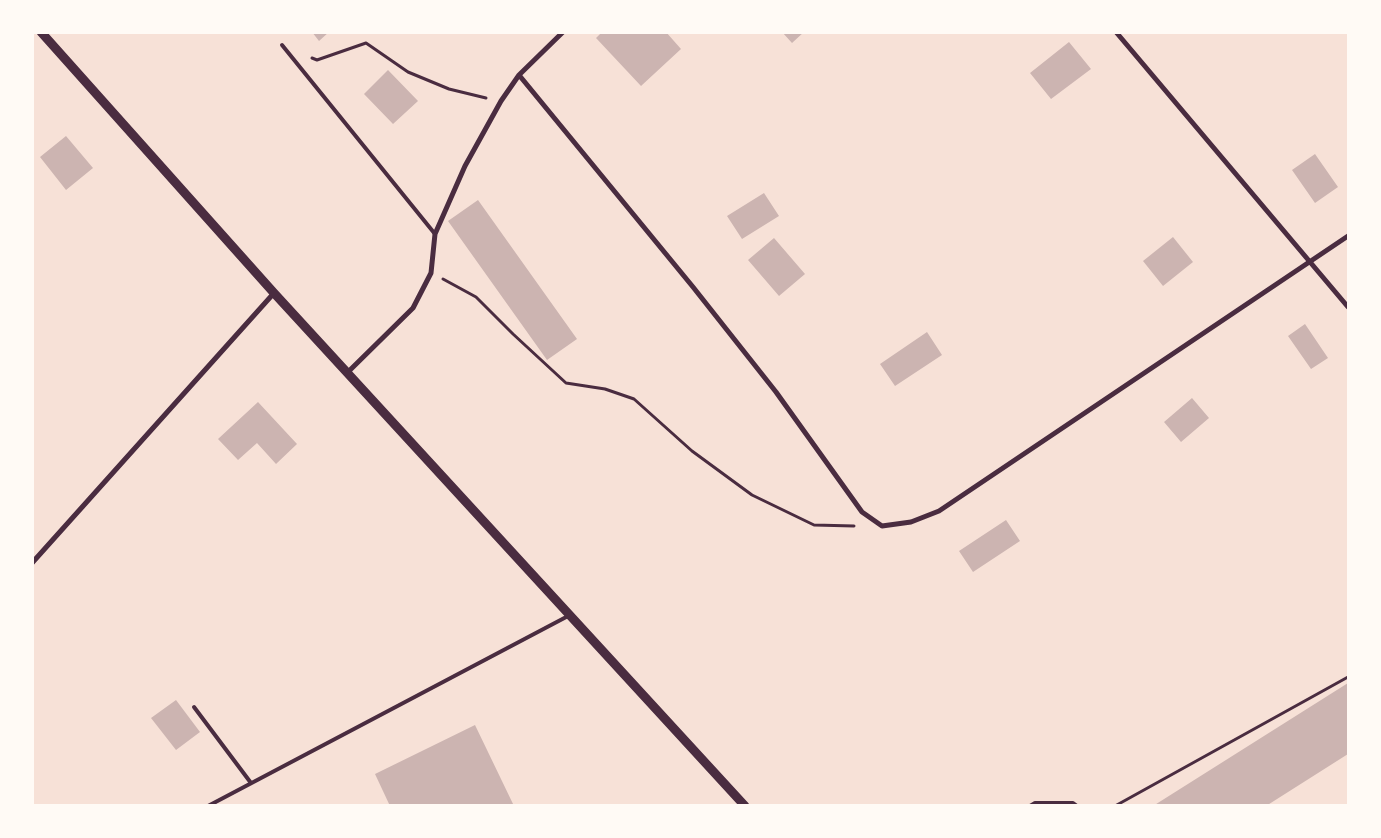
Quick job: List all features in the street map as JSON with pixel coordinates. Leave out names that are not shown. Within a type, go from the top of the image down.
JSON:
[{"type":"street","points":[[40,32],[274,293],[745,806]]},
{"type":"street","points":[[347,373],[413,308],[431,272],[436,234],[465,166],[501,101],[519,75],[563,32]]},
{"type":"street","points":[[1116,32],[1348,307]]},
{"type":"street","points":[[519,75],[693,287],[776,392],[862,512],[882,526],[911,522],[939,511],[1348,236]]},
{"type":"street","points":[[32,563],[274,293]]},
{"type":"lane","points":[[282,45],[436,234]]},
{"type":"lane","points":[[208,806],[570,615]]},
{"type":"lane","points":[[194,707],[251,783]]},
{"type":"lane","points":[[1030,806],[1035,803],[1073,803],[1077,806]]},
{"type":"path","points":[[308,56],[317,60],[366,43],[408,72],[449,89],[501,101]]},
{"type":"path","points":[[431,272],[476,297],[566,383],[605,389],[634,399],[692,451],[752,495],[814,524],[882,526]]},
{"type":"path","points":[[1115,806],[1348,677]]},
{"type":"building","points":[[312,32],[329,32],[319,41]]},
{"type":"building","points":[[602,32],[666,32],[681,49],[641,86],[596,38]]},
{"type":"building","points":[[782,32],[804,32],[792,43]]},
{"type":"building","points":[[1069,42],[1091,69],[1051,99],[1030,73]]},
{"type":"building","points":[[388,70],[418,101],[393,124],[364,94]]},
{"type":"building","points":[[66,136],[93,168],[66,190],[40,157]]},
{"type":"building","points":[[1315,154],[1338,187],[1315,203],[1292,170]]},
{"type":"building","points":[[764,193],[779,216],[742,239],[727,216]]},
{"type":"building","points":[[478,200],[577,339],[547,360],[448,221]]},
{"type":"building","points":[[1173,237],[1193,262],[1163,286],[1143,261]]},
{"type":"building","points":[[774,238],[805,274],[779,296],[748,260]]},
{"type":"building","points":[[1305,324],[1328,358],[1311,369],[1288,336]]},
{"type":"building","points":[[927,332],[942,355],[895,386],[880,364]]},
{"type":"building","points":[[1192,398],[1209,418],[1181,442],[1164,422]]},
{"type":"building","points":[[258,402],[297,444],[276,464],[257,443],[238,460],[218,439]]},
{"type":"building","points":[[1006,520],[1020,541],[973,572],[959,551]]},
{"type":"building","points":[[1348,683],[1348,754],[1266,806],[1153,806]]},
{"type":"building","points":[[176,700],[200,732],[176,750],[151,718]]},
{"type":"building","points":[[475,725],[514,806],[390,806],[375,774]]}]
